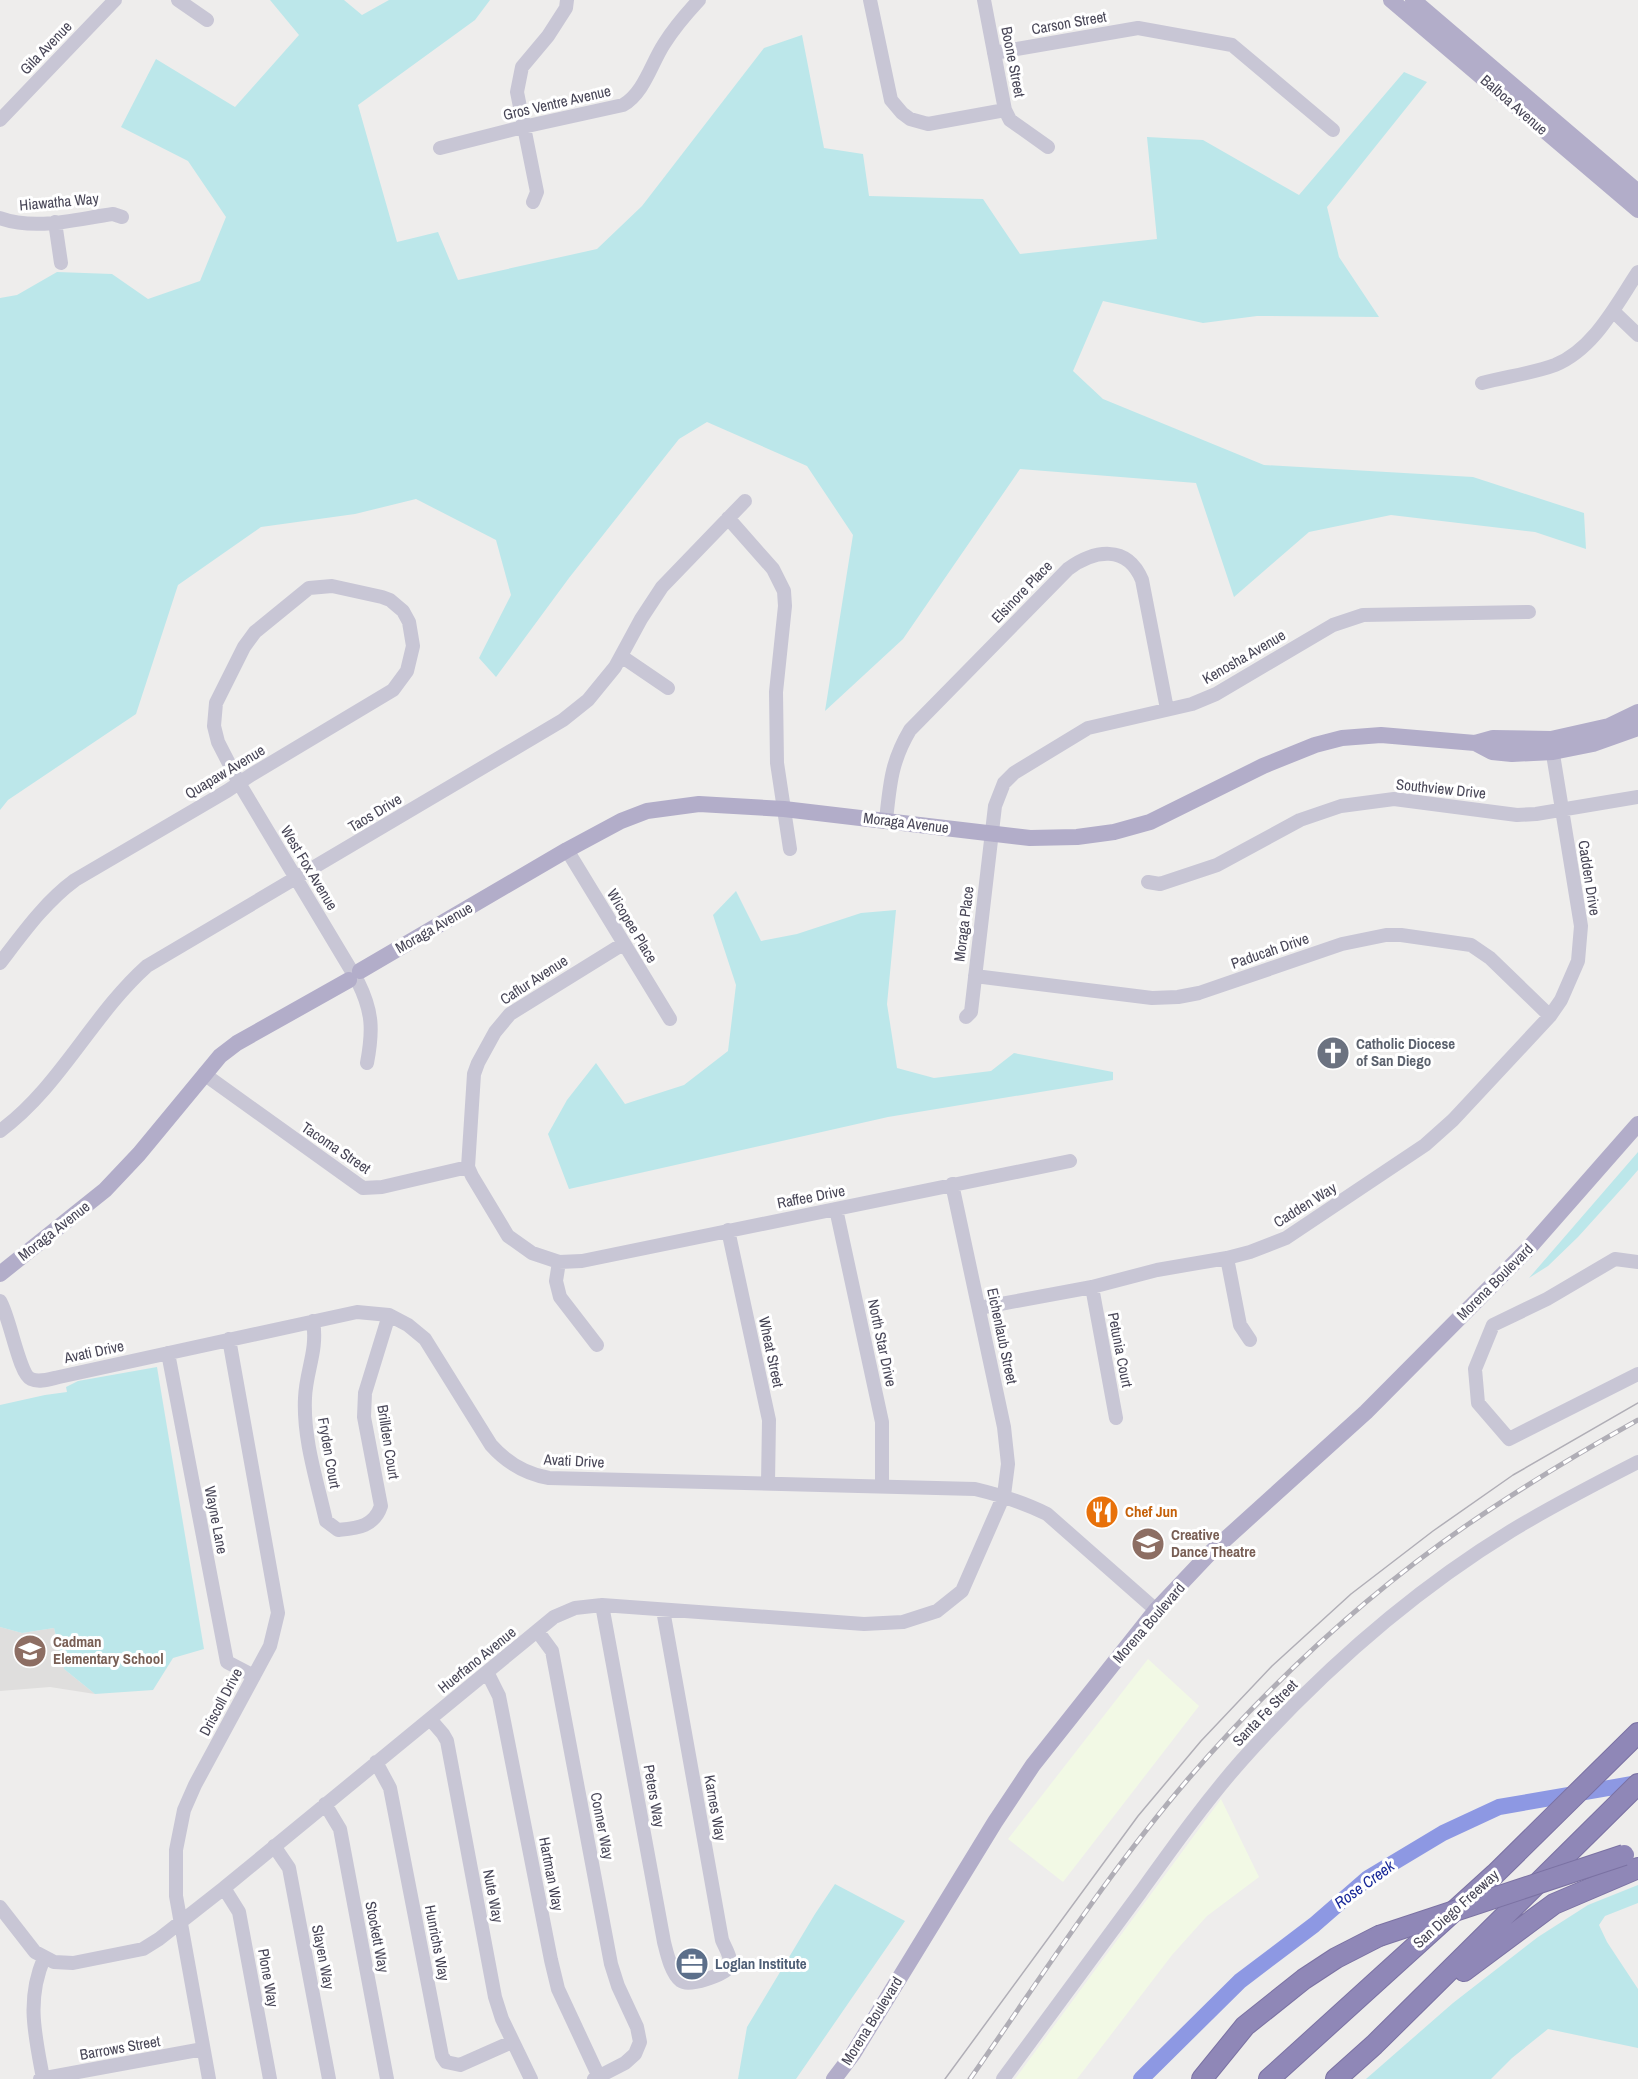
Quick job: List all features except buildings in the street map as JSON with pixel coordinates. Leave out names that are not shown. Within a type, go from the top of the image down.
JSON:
[{"type":"highway","name":"San Diego Freeway","points":[[1269,2079],[1495,1874],[1638,1733]]},
{"type":"highway","points":[[1374,2045],[1638,1784]]},
{"type":"highway","points":[[1336,2079],[1456,1977],[1554,1904],[1633,1858]]},
{"type":"highway","points":[[1202,2079],[1245,2026],[1304,1979],[1336,1958],[1379,1936],[1633,1858]]},
{"type":"main road","name":"Balboa Avenue","points":[[1391,0],[1638,210]]},
{"type":"main road","name":"Balboa Avenue","points":[[1413,0],[1638,192]]},
{"type":"main road","points":[[1607,184],[1617,197],[1638,215]]},
{"type":"main road","name":"Moraga Avenue","points":[[0,1274],[105,1190],[139,1154],[220,1056],[237,1043],[567,850],[621,821],[647,811],[699,804],[784,809],[1030,838],[1077,837],[1114,832],[1150,822],[1263,766],[1304,749],[1342,738],[1381,735],[1475,743],[1492,752],[1512,754],[1552,746],[1609,726],[1638,712]]},
{"type":"main road","name":"Moraga Avenue","points":[[1552,746],[1593,744],[1638,728]]},
{"type":"main road","name":"Morena Boulevard","points":[[834,2079],[853,2054],[994,1822],[1033,1765],[1156,1610],[1209,1554],[1365,1412],[1506,1271],[1550,1225],[1638,1124]]},
{"type":"street","name":"Gila Avenue","points":[[0,120],[115,0]]},
{"type":"street","points":[[178,0],[207,20]]},
{"type":"street","points":[[533,202],[537,192],[517,92],[522,67],[548,36],[566,8],[567,0]]},
{"type":"street","name":"Gros Ventre Avenue","points":[[440,148],[623,105],[634,99],[674,28],[699,0]]},
{"type":"street","points":[[870,0],[891,100],[902,113],[910,119],[928,124],[1005,110]]},
{"type":"street","name":"Boone Street","points":[[984,0],[1005,110],[1010,120],[1048,147]]},
{"type":"street","name":"Carson Street","points":[[994,53],[1138,28],[1232,45],[1333,130]]},
{"type":"street","name":"Hiawatha Way","points":[[0,218],[30,225],[113,214],[122,217]]},
{"type":"street","points":[[55,222],[61,262]]},
{"type":"street","points":[[1482,383],[1555,365],[1577,352],[1613,310],[1638,272]]},
{"type":"street","points":[[1613,310],[1638,335]]},
{"type":"street","name":"Taos Drive","points":[[0,1131],[39,1096],[128,983],[147,966],[563,720],[588,700],[615,667],[641,619],[663,587],[745,501]]},
{"type":"street","points":[[728,518],[773,569],[784,591],[785,606],[776,692],[777,763],[790,849]]},
{"type":"street","name":"Elsinore Place","points":[[886,820],[891,769],[910,730],[1068,569],[1093,555],[1117,554],[1129,561],[1139,572],[1167,709]]},
{"type":"street","name":"West Fox Avenue","points":[[367,1063],[372,1038],[371,1018],[366,998],[239,783],[218,742],[214,726],[216,703],[244,647],[255,632],[309,588],[332,586],[382,597]]},
{"type":"street","name":"Quapaw Avenue","points":[[0,963],[29,925],[60,891],[75,880],[393,690],[407,671],[413,646],[409,622],[403,611],[390,600],[382,597]]},
{"type":"street","name":"Kenosha Avenue","points":[[992,833],[996,806],[1005,783],[1014,772],[1088,728],[1192,704],[1216,694],[1333,625],[1363,615],[1529,612]]},
{"type":"street","points":[[621,656],[668,688]]},
{"type":"street","name":"Cadden Drive","points":[[1550,1016],[1561,1000],[1578,961],[1581,926],[1552,746]]},
{"type":"street","name":"Southview Drive","points":[[1148,882],[1160,884],[1217,865],[1300,820],[1341,806],[1394,799],[1517,815],[1536,814],[1638,797]]},
{"type":"street","name":"Moraga Place","points":[[966,1017],[971,1012],[992,833]]},
{"type":"street","name":"Wicopee Place","points":[[567,850],[670,1019]]},
{"type":"street","name":"Paducah Drive","points":[[975,976],[1152,998],[1178,997],[1199,993],[1342,944],[1401,934],[1471,945],[1490,958],[1550,1016]]},
{"type":"street","name":"Caflur Avenue","points":[[468,1167],[474,1074],[495,1032],[510,1014],[623,944]]},
{"type":"street","name":"Cadden Way","points":[[979,1308],[1092,1287],[1156,1270],[1227,1258],[1286,1238],[1425,1145],[1453,1120],[1550,1016]]},
{"type":"street","name":"Tacoma Street","points":[[204,1074],[363,1188],[382,1187],[468,1167]]},
{"type":"street","name":"Raffee Drive","points":[[559,1262],[582,1261],[1070,1161]]},
{"type":"street","points":[[468,1167],[508,1236],[532,1254],[559,1262],[556,1281],[560,1297],[597,1345]]},
{"type":"street","name":"Eichenlaub Street","points":[[952,1184],[1004,1427],[1008,1464],[1004,1495]]},
{"type":"street","name":"North Star Drive","points":[[836,1209],[882,1422],[882,1485]]},
{"type":"street","name":"Wheat Street","points":[[728,1230],[769,1420],[768,1483]]},
{"type":"street","points":[[1227,1258],[1240,1325],[1250,1340]]},
{"type":"street","points":[[1638,1262],[1615,1259],[1547,1299],[1493,1325],[1475,1369],[1478,1403],[1509,1439],[1638,1374]]},
{"type":"street","name":"Petunia Court","points":[[1092,1287],[1116,1418]]},
{"type":"street","name":"Avati Drive","points":[[0,1301],[8,1318],[21,1365],[26,1376],[33,1380],[357,1312],[389,1315],[408,1325],[425,1339],[502,1458],[539,1476],[882,1485],[975,1489],[1004,1495],[1047,1514],[1156,1610]]},
{"type":"street","name":"Brillden Court","points":[[357,1528],[366,1526],[379,1513],[381,1506],[364,1417],[365,1393],[389,1315]]},
{"type":"street","name":"Fryden Court","points":[[313,1321],[314,1353],[305,1397],[307,1438],[326,1521],[338,1530],[357,1528]]},
{"type":"street","name":"Driscoll Drive","points":[[209,2079],[176,1896],[176,1850],[184,1810],[195,1785],[270,1646],[278,1613],[229,1339]]},
{"type":"street","name":"Wayne Lane","points":[[168,1353],[227,1662],[254,1676]]},
{"type":"street","name":"Santa Fe Street","points":[[1003,2079],[1197,1814],[1243,1760],[1318,1682],[1394,1613],[1474,1555],[1560,1503],[1638,1462]]},
{"type":"street","name":"Huerfano Avenue","points":[[44,1958],[54,1962],[73,1963],[143,1949],[159,1940],[554,1617],[575,1608],[602,1605],[864,1623],[903,1622],[937,1611],[962,1591],[1004,1495]]},
{"type":"street","name":"Peters Way","points":[[602,1605],[664,1942],[669,1960],[679,1979],[689,1984]]},
{"type":"street","name":"Karnes Way","points":[[663,1610],[722,1940],[730,1960],[729,1967],[723,1974],[689,1984]]},
{"type":"street","name":"Conner Way","points":[[538,1632],[552,1651],[611,1964],[618,1986],[637,2027],[640,2042],[635,2054],[625,2064],[596,2078]]},
{"type":"street","name":"Hartman Way","points":[[487,1672],[499,1696],[558,1989],[596,2078]]},
{"type":"street","name":"Nute Way","points":[[430,1719],[447,1741],[495,1997],[502,2019],[531,2079]]},
{"type":"street","name":"Hunrichs Way","points":[[376,1762],[390,1788],[442,2056],[446,2062],[460,2065],[513,2042]]},
{"type":"street","name":"Stockett Way","points":[[325,1804],[340,1829],[387,2079]]},
{"type":"street","name":"Slayen Way","points":[[274,1846],[289,1869],[329,2079]]},
{"type":"street","name":"Plone Way","points":[[224,1888],[239,1912],[270,2079]]},
{"type":"street","points":[[0,1907],[35,1952],[44,1958],[37,1973],[33,1995],[33,2023],[42,2079]]},
{"type":"street","name":"Barrows Street","points":[[42,2079],[203,2049]]},
{"type":"shaded area","points":[[270,0],[344,0],[362,15],[389,0],[490,0],[475,20],[358,105],[397,242],[438,232],[458,280],[597,249],[642,206],[764,48],[802,35],[824,148],[863,154],[869,196],[983,199],[1020,254],[1157,239],[1147,137],[1203,140],[1299,195],[1404,72],[1427,82],[1327,207],[1339,257],[1379,317],[1257,316],[1203,323],[1103,301],[1073,371],[1103,399],[1264,465],[1473,477],[1584,513],[1586,549],[1535,532],[1391,515],[1309,532],[1234,597],[1196,483],[1020,469],[903,639],[825,711],[853,535],[807,466],[707,422],[679,439],[569,578],[496,677],[479,658],[511,595],[496,540],[416,499],[355,514],[261,527],[178,585],[136,714],[8,800],[0,810],[0,298],[17,295],[57,272],[112,274],[148,299],[200,281],[226,217],[188,161],[121,127],[156,59],[235,107],[299,35]]},
{"type":"shaded area","points":[[736,891],[761,941],[797,934],[861,913],[896,910],[887,1004],[897,1068],[934,1078],[991,1071],[1014,1053],[1113,1072],[1113,1080],[888,1117],[569,1189],[548,1134],[567,1100],[596,1063],[625,1104],[684,1085],[728,1051],[736,985],[713,915]]},
{"type":"shaded area","points":[[1638,1152],[1638,1170],[1578,1237],[1548,1266],[1529,1278]]},
{"type":"shaded area","points":[[157,1367],[204,1649],[173,1658],[153,1690],[95,1694],[64,1669],[54,1628],[22,1633],[0,1627],[0,1405],[67,1392],[66,1387],[78,1381]]},
{"type":"shaded area","name":"Cadman Elementary School","points":[[0,1627],[22,1633],[54,1628],[64,1669],[95,1694],[50,1687],[0,1691]]},
{"type":"shaded area","points":[[1148,1659],[1199,1706],[1063,1882],[1008,1839]]},
{"type":"shaded area","points":[[1221,1799],[1259,1877],[1207,1916],[1172,1955],[1077,2079],[1015,2079]]},
{"type":"shaded area","points":[[835,1884],[905,1921],[796,2079],[738,2079],[747,2027]]},
{"type":"shaded area","points":[[1638,1885],[1638,1903],[1605,1916],[1599,1925],[1607,1942],[1638,1989],[1638,2048],[1548,2029],[1512,2058],[1491,2079],[1366,2079],[1453,2003],[1538,1937],[1588,1905]]},
{"type":"waterway","name":"Rose Creek","points":[[1141,2079],[1240,1981],[1314,1925],[1368,1878],[1443,1833],[1499,1807],[1638,1783]]},
{"type":"tram line","points":[[945,2079],[1138,1816],[1201,1741],[1272,1666],[1351,1594],[1433,1531],[1513,1475],[1638,1403]]},
{"type":"railway","points":[[970,2079],[1103,1888],[1159,1814],[1220,1743],[1286,1675],[1355,1611],[1429,1552],[1530,1484],[1638,1420]]},
{"type":"place","name":"Catholic Diocese of San Diego","points":[[1333,1053]]},
{"type":"place","name":"Chef Jun","points":[[1102,1512]]},
{"type":"place","name":"Creative Dance Theatre","points":[[1148,1544]]},
{"type":"place","name":"Cadman Elementary School","points":[[30,1651]]},
{"type":"place","name":"Loglan Institute","points":[[692,1964]]}]
